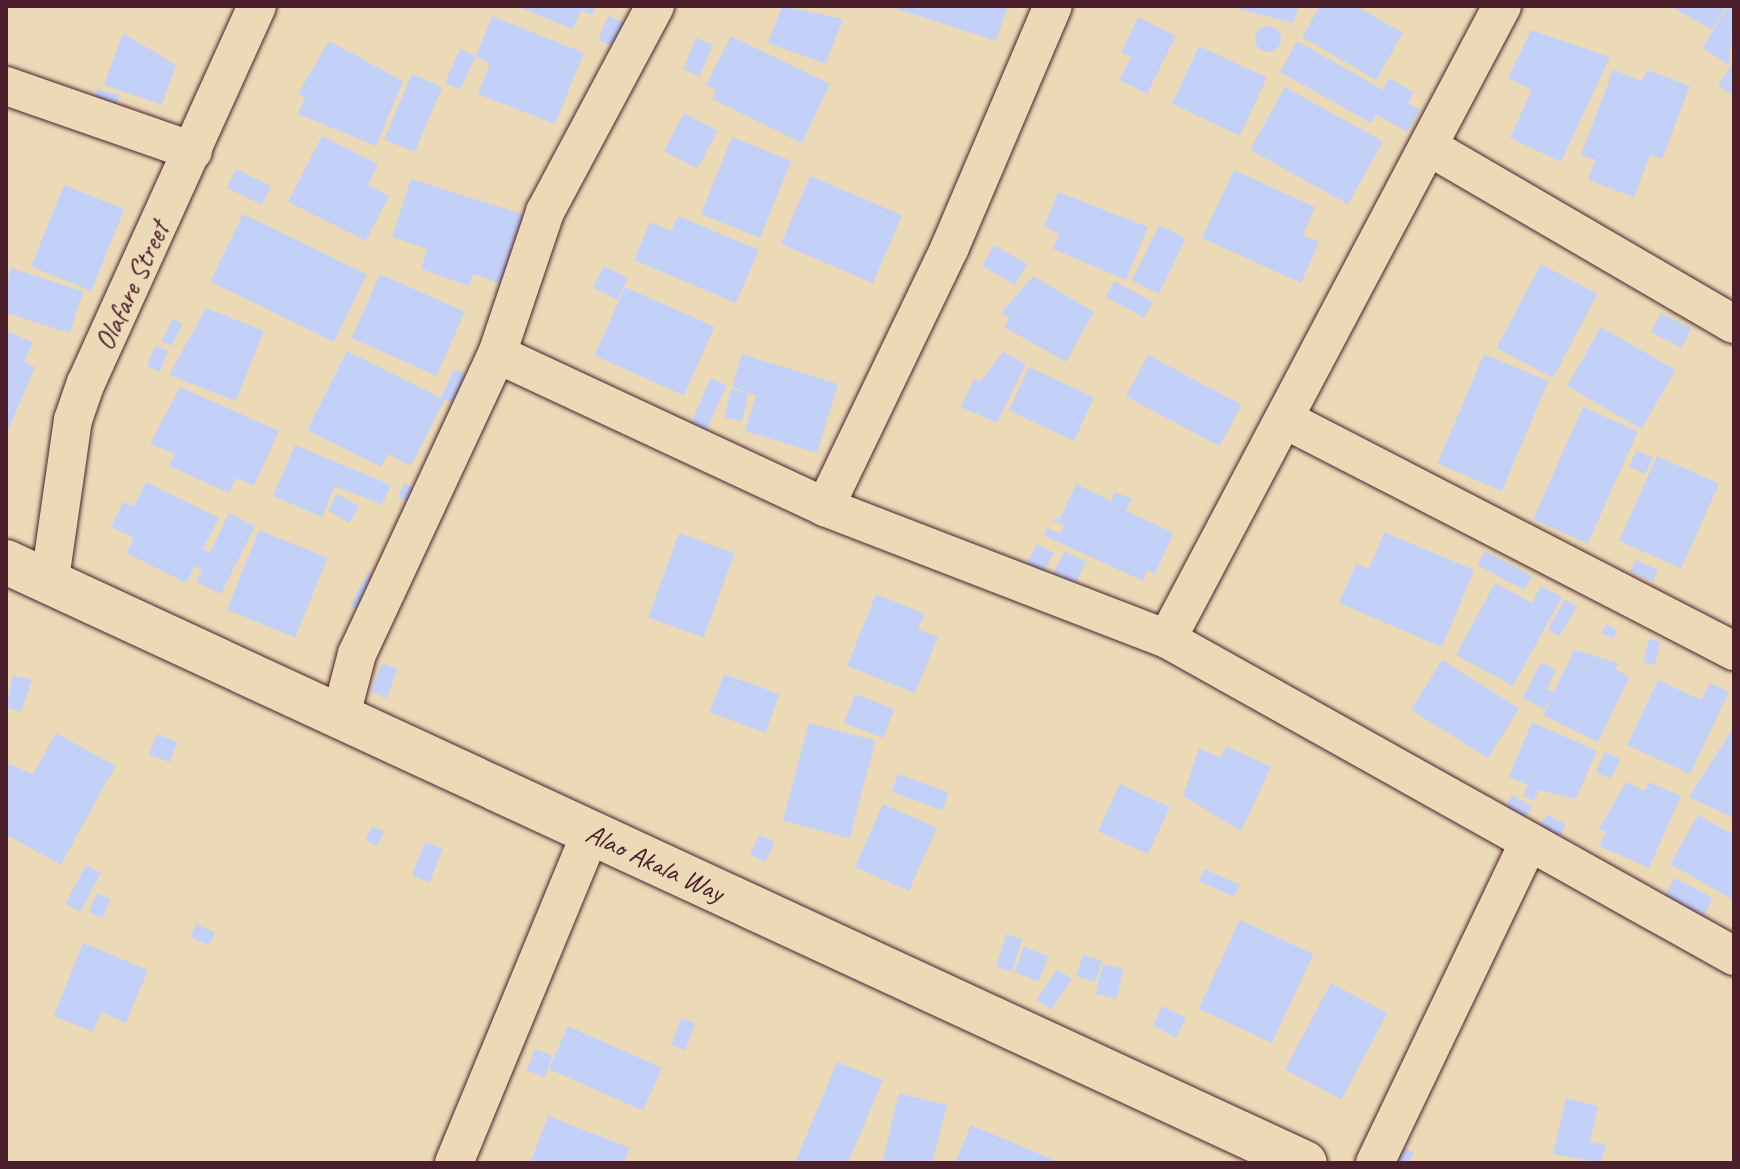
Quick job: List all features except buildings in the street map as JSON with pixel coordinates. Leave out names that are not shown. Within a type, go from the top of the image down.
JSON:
[{"type":"street","name":"Olafare Street","points":[[50,579],[73,420],[257,6]]},
{"type":"street","points":[[341,715],[357,654],[497,354],[545,212],[655,6]]},
{"type":"street","points":[[825,507],[950,247],[1053,6]]},
{"type":"street","points":[[1167,639],[1229,510],[1286,420],[1431,148],[1502,6]]},
{"type":"street","points":[[6,86],[193,151]]},
{"type":"street","points":[[1431,148],[1734,324]]},
{"type":"street","points":[[497,354],[825,507],[1167,639],[1528,844],[1734,956]]},
{"type":"street","points":[[1286,420],[1734,651]]},
{"type":"street","name":"Alao Akala Way","points":[[6,562],[50,579],[590,834],[1305,1163]]},
{"type":"street","points":[[454,1163],[590,834]]},
{"type":"street","points":[[1375,1163],[1528,844]]}]
